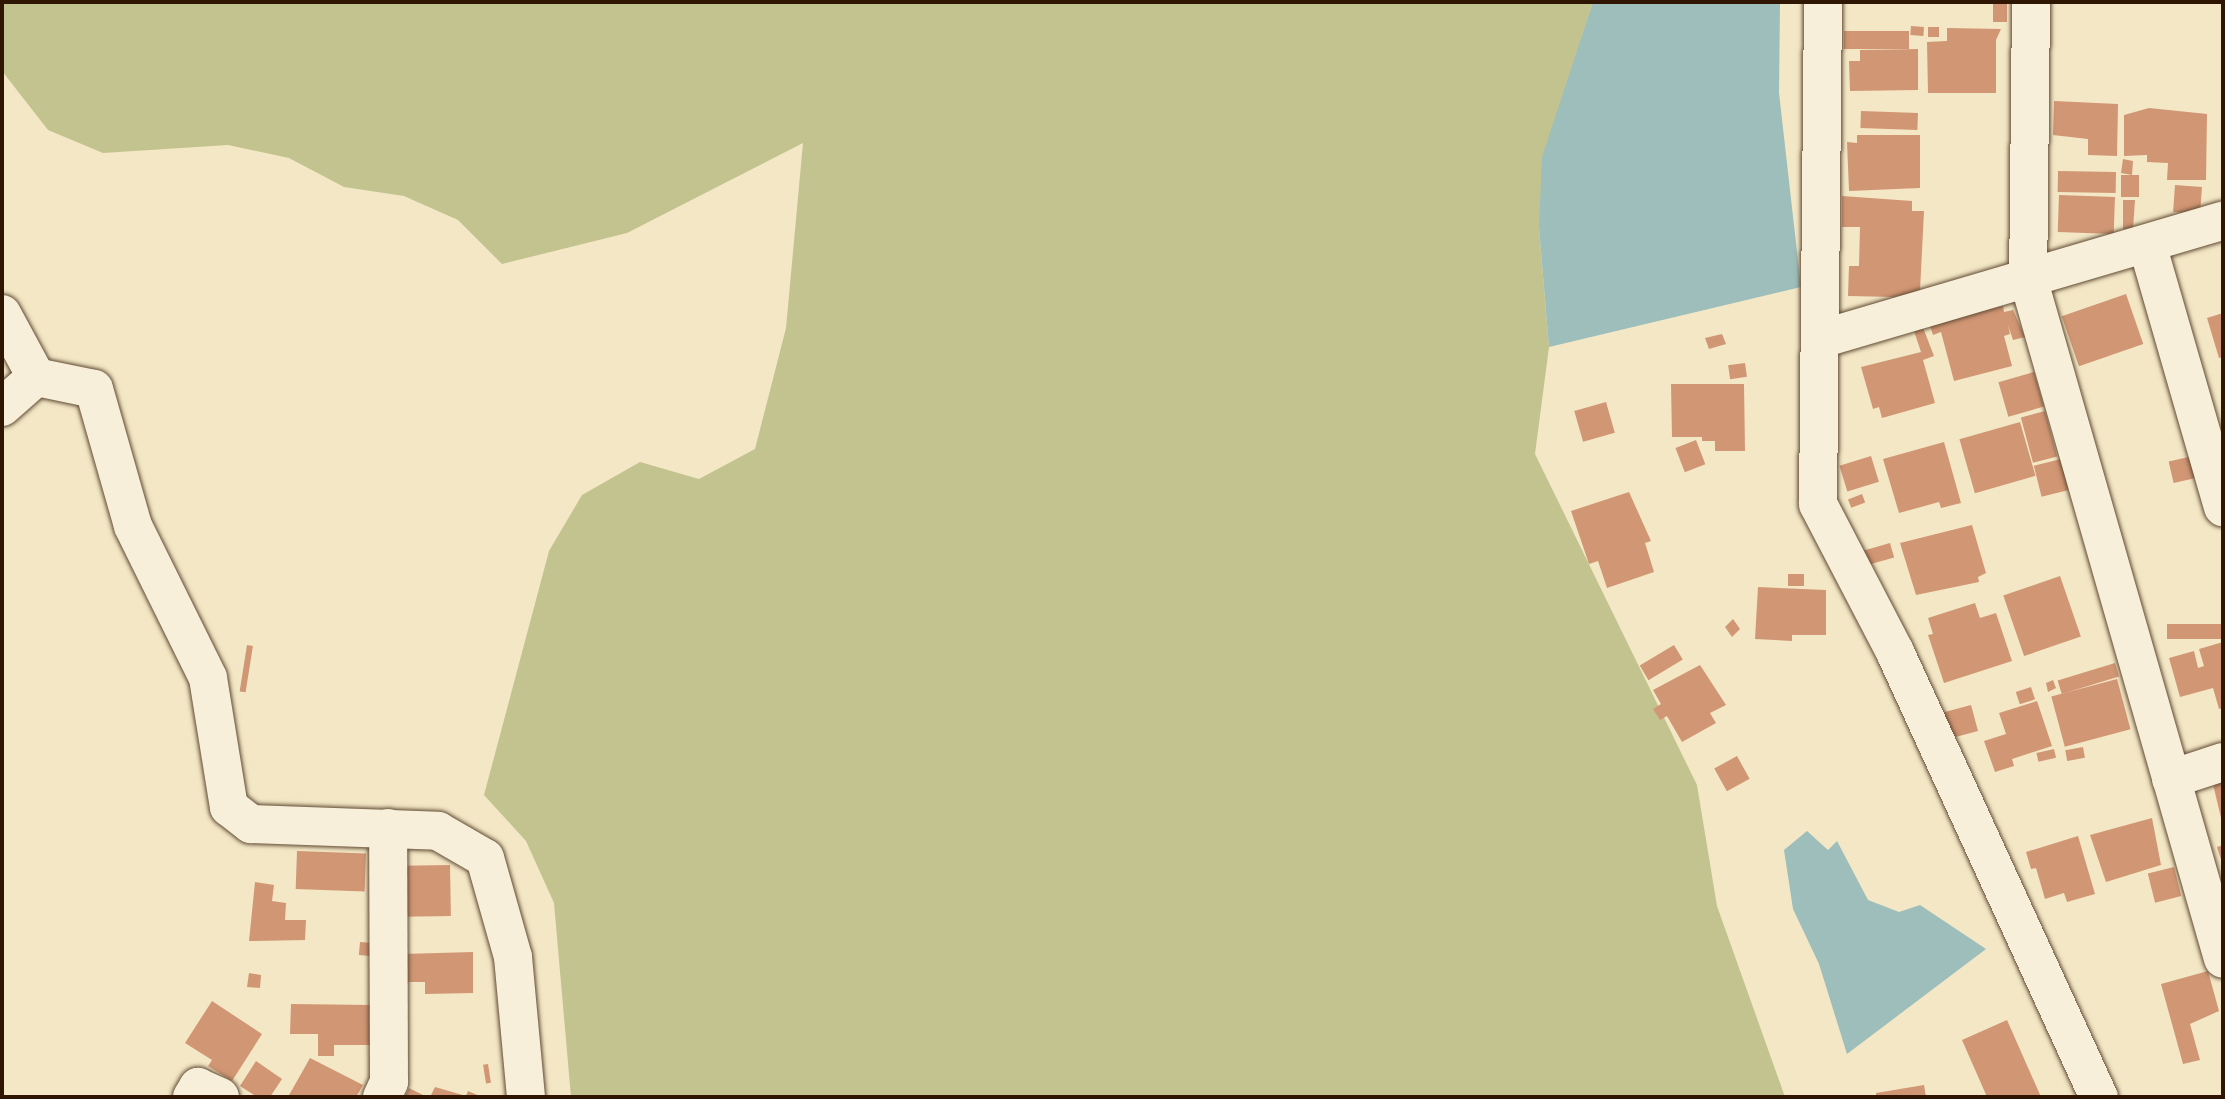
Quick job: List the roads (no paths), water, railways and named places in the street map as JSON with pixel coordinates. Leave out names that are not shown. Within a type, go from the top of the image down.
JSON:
[{"type":"street","points":[[1823,2],[1818,505],[1895,653],[2099,1097]]},
{"type":"street","points":[[2031,2],[2028,278],[2223,958]]},
{"type":"street","points":[[1821,339],[2223,221]]},
{"type":"street","points":[[2147,244],[2223,507]]},
{"type":"street","points":[[2,314],[36,377],[94,389],[133,526],[208,678],[229,807],[251,824],[438,831],[485,858],[513,957],[526,1097]]},
{"type":"street","points":[[2,407],[36,377]]},
{"type":"street","points":[[2171,779],[2223,762]]},
{"type":"street","points":[[382,1097],[389,1082],[388,828]]},
{"type":"street","points":[[192,1097],[198,1087],[220,1097]]},
{"type":"water","points":[[1593,2],[1780,2],[1779,93],[1801,287],[1549,347],[1539,228],[1542,157]]},
{"type":"water","points":[[1807,831],[1828,850],[1837,841],[1868,900],[1899,912],[1920,905],[1986,949],[1847,1054],[1819,964],[1793,909],[1784,850]]}]
